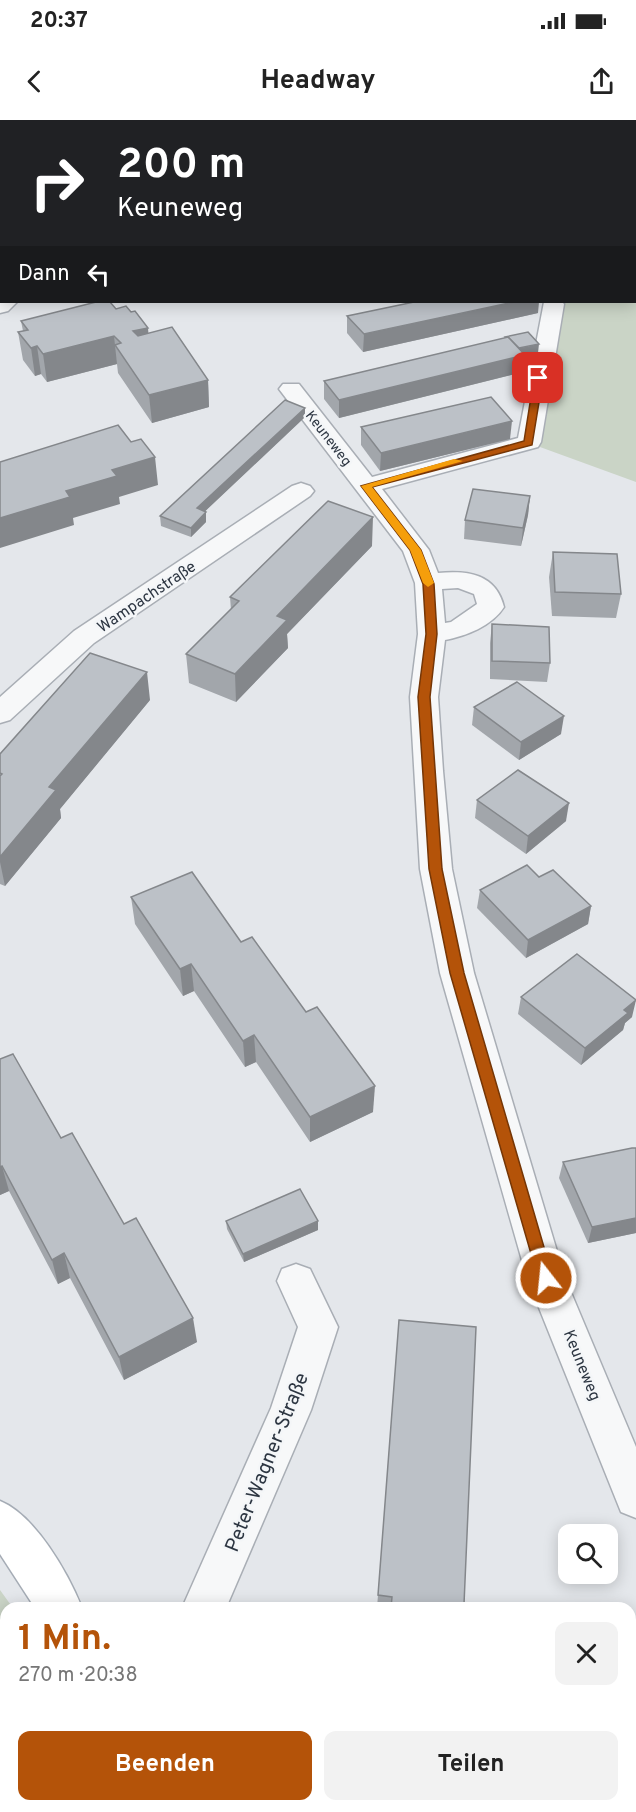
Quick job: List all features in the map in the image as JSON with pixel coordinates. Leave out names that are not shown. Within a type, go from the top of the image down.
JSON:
[{"type":"main road","points":[[0,1522],[26,1552],[56,1602]]},
{"type":"street","points":[[366,486],[529,442],[553,304]]},
{"type":"street","name":"Keuneweg","points":[[291,390],[416,550],[428,584],[432,634],[424,697],[428,782],[436,869],[457,973],[546,1278],[636,1497]]},
{"type":"street","name":"Wampachstraße","points":[[0,713],[84,637],[301,491]]},
{"type":"street","points":[[428,584],[456,579],[471,580],[490,596],[491,607],[459,629],[432,634]]},
{"type":"street","name":"Peter-Wagner-Straße","points":[[207,1602],[291,1410],[318,1327],[296,1281]]},
{"type":"green space","points":[[564,303],[636,303],[636,482],[529,443]]},
{"type":"green space","points":[[0,1590],[9,1602],[0,1602]]},
{"type":"building","points":[[92,303],[111,303],[116,309],[126,306],[131,312],[135,311],[148,328],[133,331],[138,336],[172,327],[208,380],[149,395],[115,345],[121,343],[114,336],[43,354],[37,346],[31,348],[18,332],[28,330],[21,321]]},
{"type":"building","points":[[409,303],[509,303],[364,334],[347,316]]},
{"type":"building","points":[[528,332],[539,344],[519,348],[508,337],[505,337]]},
{"type":"building","points":[[508,337],[525,355],[339,400],[324,381]]},
{"type":"building","points":[[491,397],[512,421],[381,453],[361,427]]},
{"type":"building","points":[[285,400],[305,408],[197,508],[206,512],[191,528],[160,516]]},
{"type":"building","points":[[118,425],[131,442],[141,439],[155,457],[112,470],[117,476],[66,491],[70,497],[0,518],[0,462]]},
{"type":"building","points":[[473,489],[530,496],[523,528],[465,520]]},
{"type":"building","points":[[328,501],[373,517],[277,616],[287,620],[235,674],[186,654],[239,601],[230,597]]},
{"type":"building","points":[[553,552],[617,554],[621,594],[555,592]]},
{"type":"building","points":[[492,624],[549,627],[550,663],[492,661]]},
{"type":"building","points":[[90,653],[147,672],[49,787],[56,790],[0,857],[0,776],[2,774],[0,773],[0,754]]},
{"type":"building","points":[[517,682],[564,716],[521,742],[474,707]]},
{"type":"building","points":[[518,770],[569,803],[528,836],[477,800]]},
{"type":"building","points":[[527,865],[539,877],[553,870],[591,906],[528,940],[480,890]]},
{"type":"building","points":[[192,872],[241,942],[252,937],[306,1012],[317,1007],[375,1086],[310,1117],[254,1035],[243,1041],[191,964],[180,969],[131,897]]},
{"type":"building","points":[[577,954],[636,1000],[624,1010],[628,1013],[585,1048],[521,997]]},
{"type":"building","points":[[13,1054],[61,1138],[72,1133],[124,1224],[136,1218],[193,1318],[119,1357],[64,1253],[52,1260],[2,1166],[0,1167],[0,1059]]},
{"type":"building","points":[[636,1148],[636,1218],[592,1227],[563,1162]]},
{"type":"building","points":[[300,1189],[318,1221],[243,1254],[226,1221]]},
{"type":"building","points":[[399,1320],[476,1327],[464,1602],[392,1602],[392,1597],[378,1595]]},
{"type":"slow traffic","points":[[428,583],[416,550],[388,511],[366,486],[458,461]]},
{"type":"route","points":[[538,378],[529,442],[366,486],[388,511],[416,550],[428,584],[432,634],[424,697],[436,869],[457,973],[546,1278]]}]
